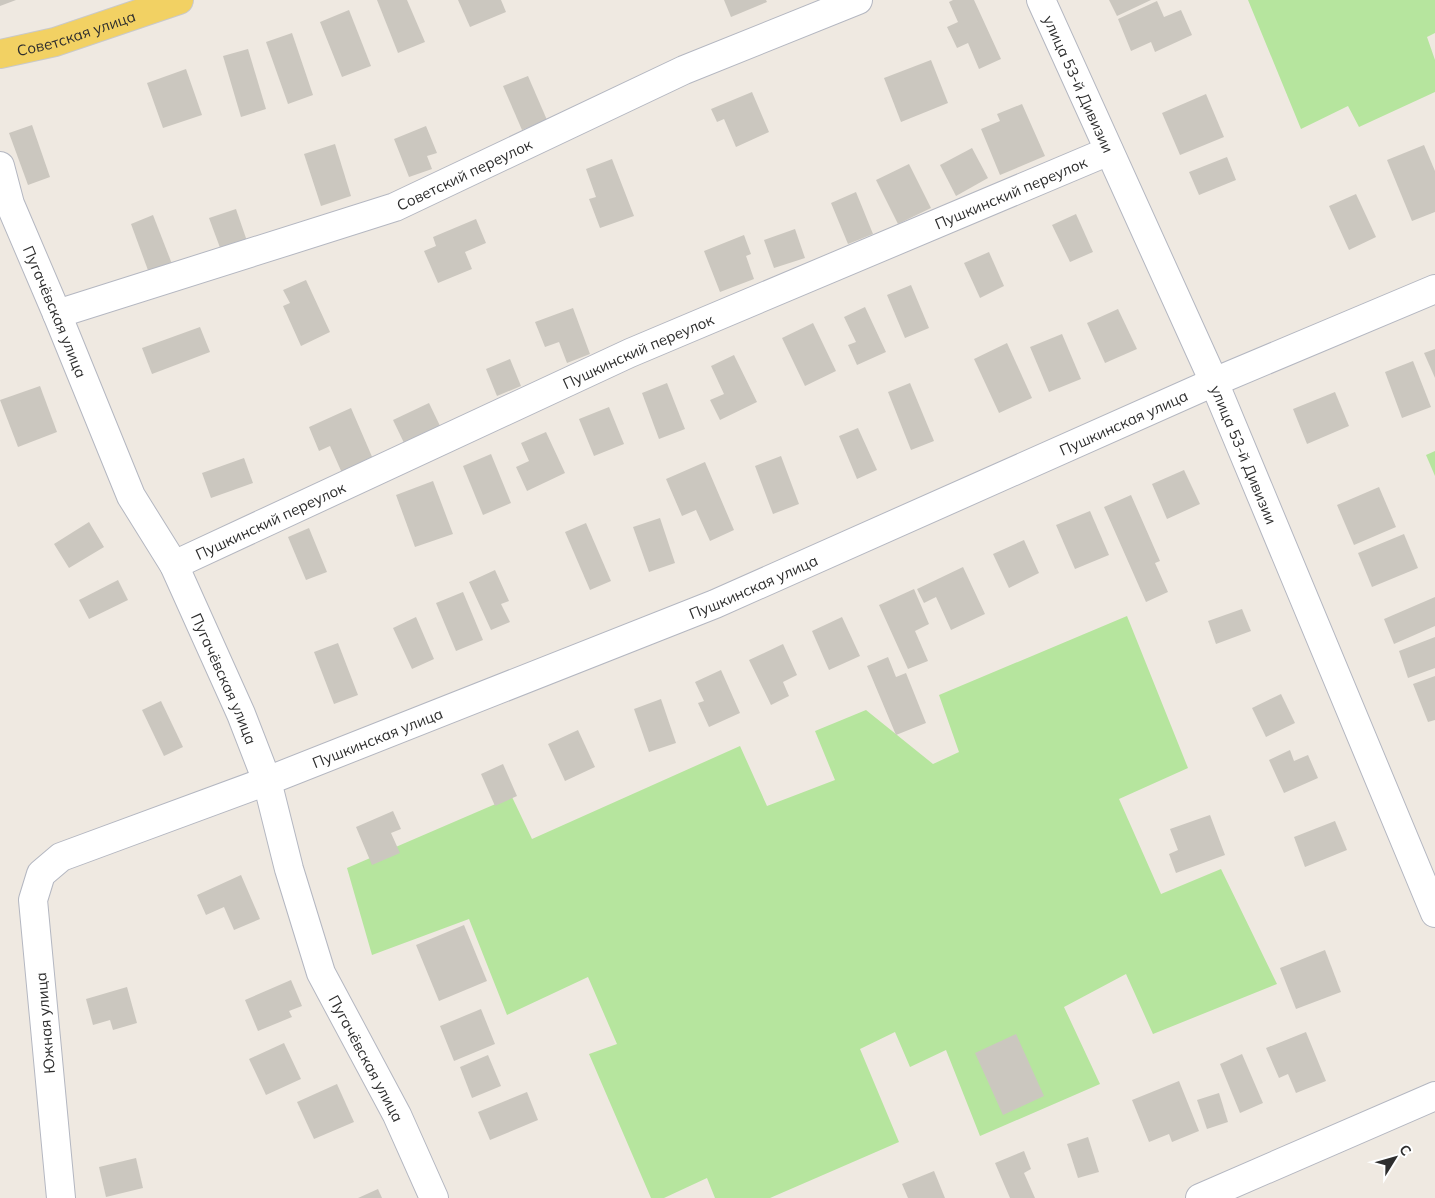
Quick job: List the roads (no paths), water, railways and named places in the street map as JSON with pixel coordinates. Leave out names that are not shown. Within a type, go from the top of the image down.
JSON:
[{"type":"main road","name":"Советская улица","points":[[0,54],[55,42],[179,0]]},
{"type":"street","name":"Советский переулок","points":[[57,314],[395,208],[684,70],[858,0]]},
{"type":"street","name":"улица 53-й Дивизии","points":[[1041,0],[1214,382],[1435,913]]},
{"type":"street","name":"Пушкинский переулок","points":[[174,565],[630,353],[1109,151]]},
{"type":"street","name":"Пугачёвская улица","points":[[0,166],[10,204],[131,496],[174,565],[241,714],[267,781],[289,869],[321,973],[397,1115],[434,1198]]},
{"type":"street","name":"Пушкинская улица","points":[[61,857],[267,781],[715,604],[1214,382],[1435,289]]},
{"type":"street","name":"Южная улица","points":[[61,857],[42,874],[34,900],[61,1198]]},
{"type":"street","points":[[1200,1198],[1435,1096]]}]
